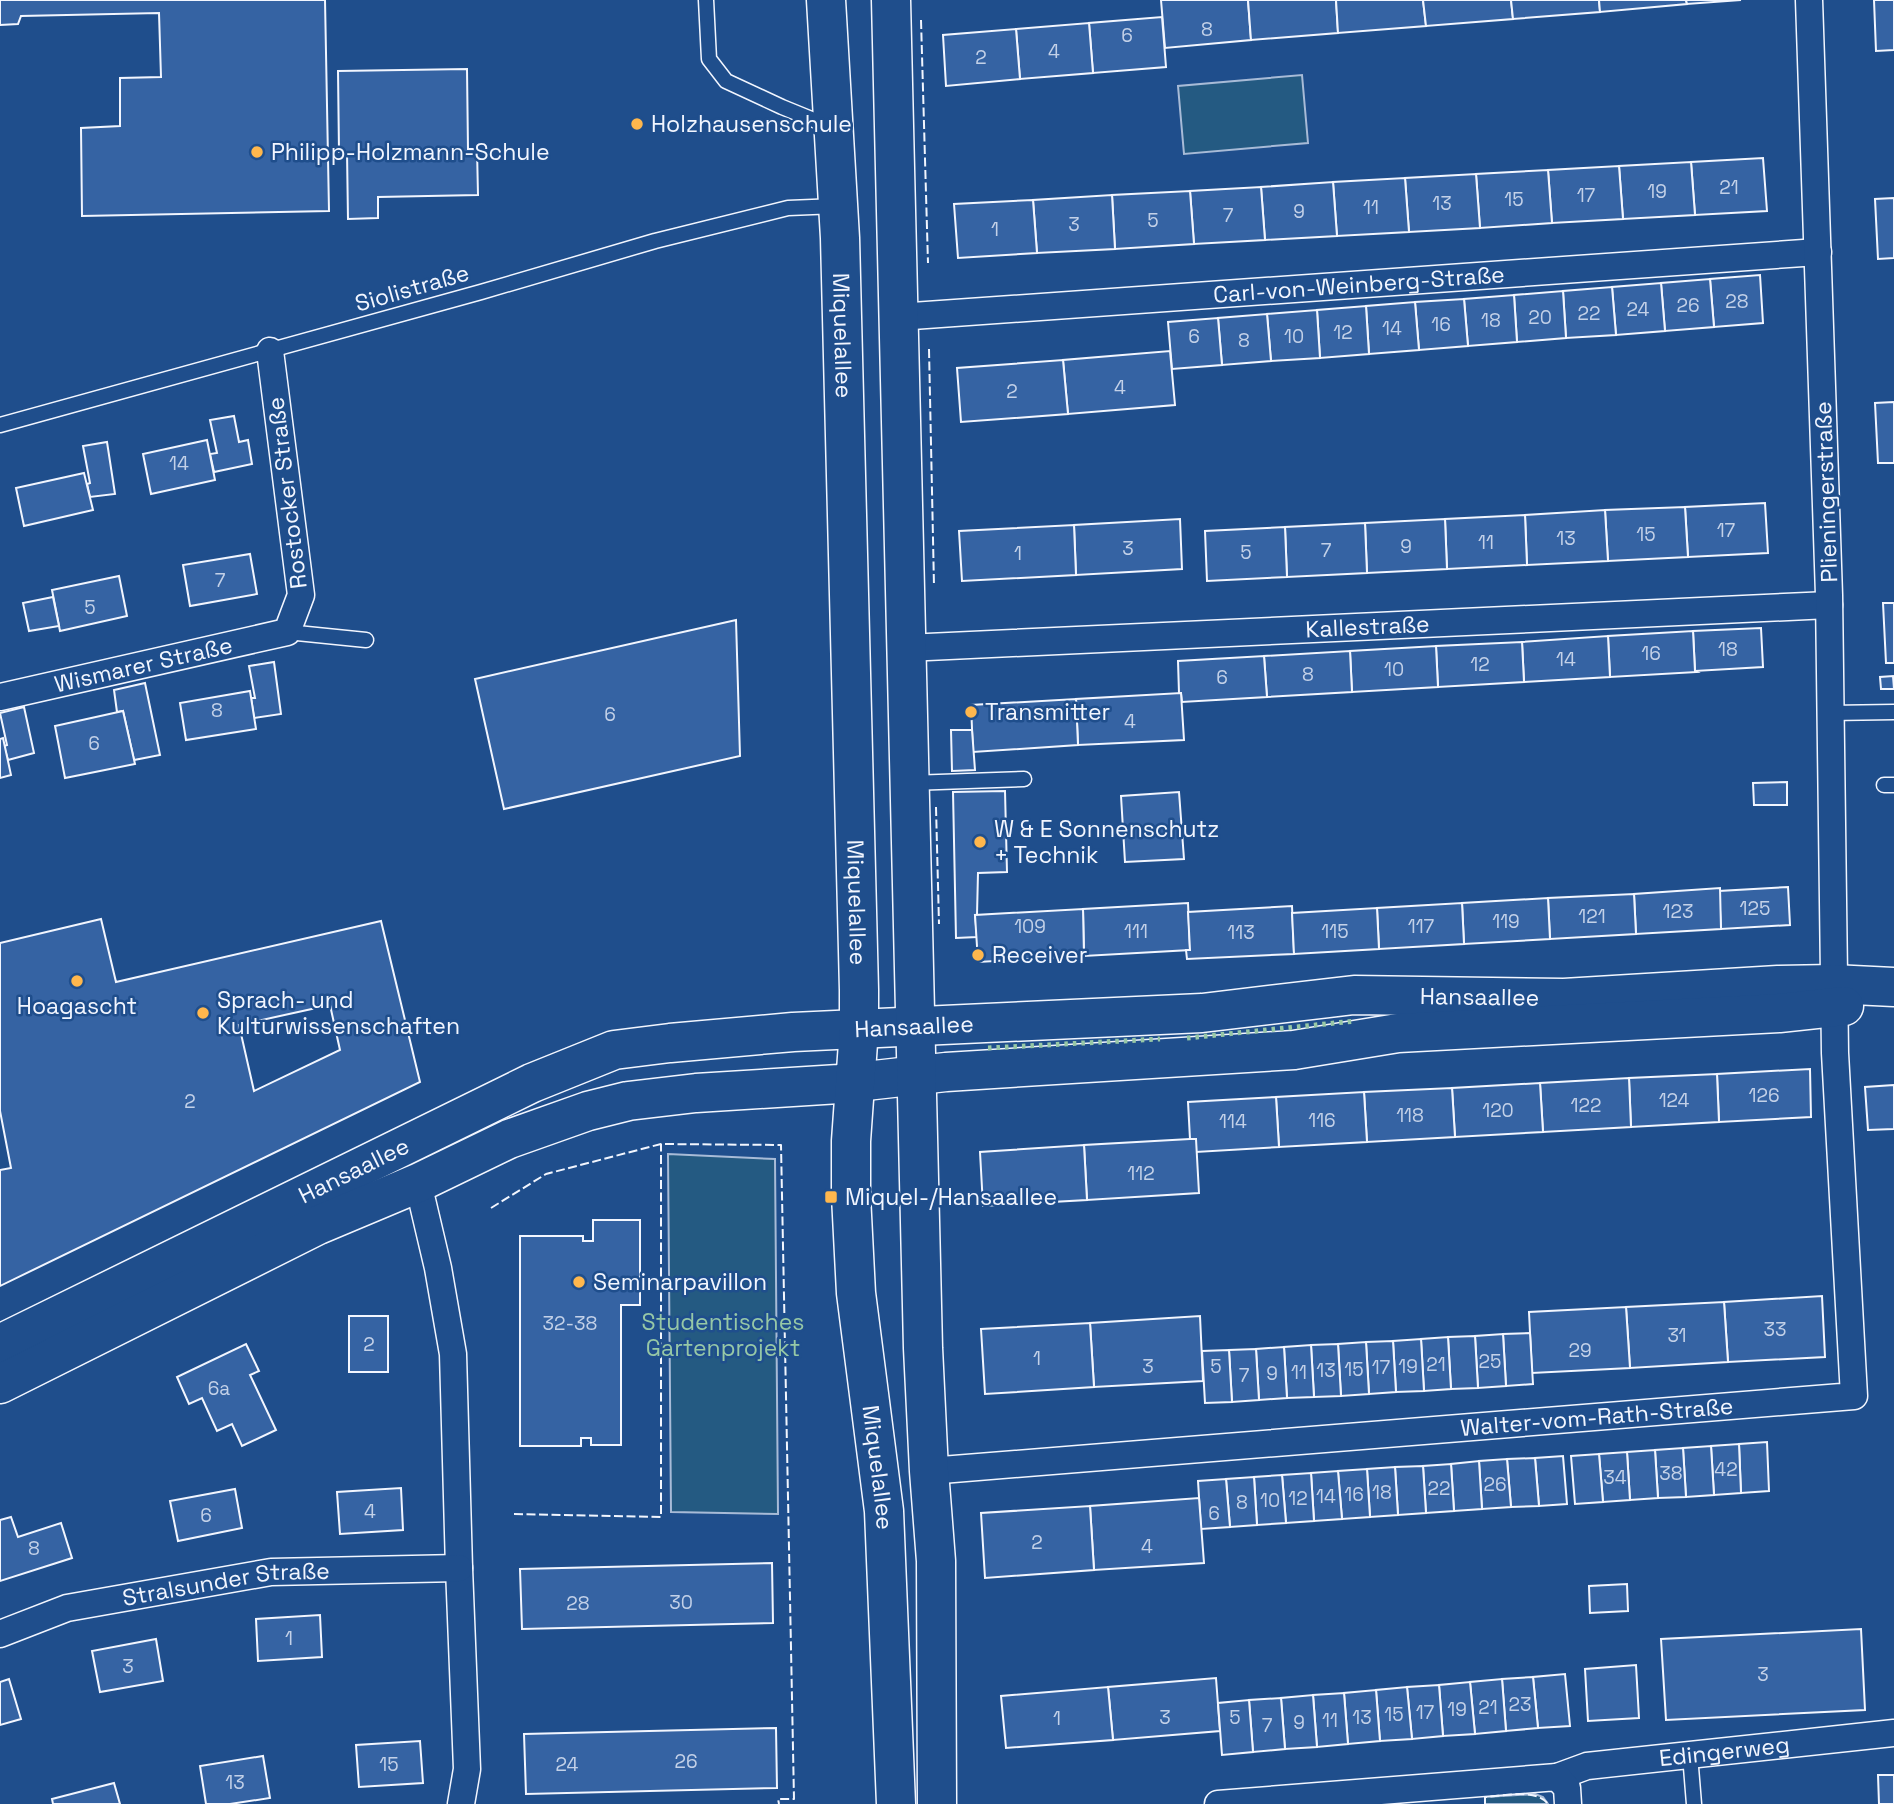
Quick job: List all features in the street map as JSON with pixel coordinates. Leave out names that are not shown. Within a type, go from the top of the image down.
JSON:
[{"type":"main road","name":"Miquelallee","points":[[826,0],[839,206],[851,632],[859,1029],[851,1168],[856,1293],[884,1511],[896,1804]]},
{"type":"main road","points":[[891,0],[923,1348],[936,1561],[937,1804]]},
{"type":"main road","name":"Hansaallee","points":[[0,1344],[532,1083],[614,1050],[733,1037],[859,1029],[1202,1013],[1354,995],[1564,998],[1778,985],[1834,996],[1894,995]]},
{"type":"main road","name":"Hansaallee","points":[[0,1384],[318,1225],[418,1183],[509,1139],[588,1111],[628,1101],[946,1072],[1294,1050],[1398,1033],[1779,1013],[1834,996],[1894,987]]},
{"type":"street","name":"Plieningerstraße","points":[[1809,0],[1829,605],[1834,996]]},
{"type":"street","name":"Carl-von-Weinberg-Straße","points":[[898,317],[1818,252]]},
{"type":"street","name":"Rostocker Straße","points":[[270,351],[301,595],[287,632]]},
{"type":"street","name":"Kallestraße","points":[[906,648],[1829,605]]},
{"type":"street","name":"Wismarer Straße","points":[[0,697],[287,632]]},
{"type":"street","name":"Walter-vom-Rath-Straße","points":[[929,1471],[1854,1395],[1834,996]]},
{"type":"street","points":[[418,1183],[438,1268],[453,1354],[458,1568],[467,1769],[461,1804]]},
{"type":"street","name":"Stralsunder Straße","points":[[0,1634],[66,1608],[271,1572],[458,1568]]},
{"type":"street","name":"Edingerweg","points":[[1219,1804],[1557,1777],[1587,1766],[1894,1733]]},
{"type":"street","points":[[1557,1777],[1567,1788],[1568,1804]]},
{"type":"lane","points":[[706,0],[709,59],[726,81],[834,128]]},
{"type":"lane","name":"Siolistraße","points":[[0,425],[655,241],[788,208],[839,206]]},
{"type":"lane","points":[[287,632],[366,640]]},
{"type":"lane","points":[[1830,713],[1894,712]]},
{"type":"lane","points":[[910,783],[1024,779]]},
{"type":"lane","points":[[1690,1755],[1693,1804]]},
{"type":"green space","points":[[1302,75],[1308,143],[1184,154],[1178,86]]},
{"type":"green space","name":"Studentisches Gartenprojekt","points":[[668,1154],[775,1159],[778,1514],[671,1512]]},
{"type":"green space","points":[[1535,1794],[1543,1797],[1548,1804],[1485,1804],[1485,1797]]},
{"type":"building","points":[[0,0],[325,0],[329,211],[82,216],[81,128],[120,126],[120,78],[161,77],[159,13],[21,16],[18,24],[0,25]]},
{"type":"building","points":[[1161,0],[1248,0],[1251,40],[1165,48]]},
{"type":"building","points":[[1248,0],[1336,0],[1338,33],[1251,40]]},
{"type":"building","points":[[1336,0],[1423,0],[1426,26],[1338,33]]},
{"type":"building","points":[[1423,0],[1511,0],[1513,19],[1426,26]]},
{"type":"building","points":[[1511,0],[1599,0],[1600,12],[1513,19]]},
{"type":"building","points":[[1599,0],[1686,0],[1687,4],[1600,12]]},
{"type":"building","points":[[1686,0],[1741,0],[1687,4]]},
{"type":"building","points":[[1874,0],[1894,0],[1894,50],[1876,51]]},
{"type":"building","points":[[1162,17],[1166,67],[1093,73],[1089,23]]},
{"type":"building","points":[[1089,23],[1093,73],[1020,79],[1016,29]]},
{"type":"building","points":[[1016,29],[1020,79],[946,86],[943,35]]},
{"type":"building","points":[[467,69],[468,149],[477,149],[478,195],[378,197],[378,218],[348,219],[347,152],[339,152],[338,71]]},
{"type":"building","points":[[1763,158],[1767,211],[1695,215],[1691,162]]},
{"type":"building","points":[[1691,162],[1695,215],[1623,219],[1619,166]]},
{"type":"building","points":[[1619,166],[1623,219],[1552,223],[1548,170]]},
{"type":"building","points":[[1548,170],[1552,223],[1480,228],[1476,174]]},
{"type":"building","points":[[1476,174],[1480,228],[1409,232],[1405,178]]},
{"type":"building","points":[[1405,178],[1409,232],[1337,236],[1333,182]]},
{"type":"building","points":[[1333,182],[1337,236],[1265,240],[1261,187]]},
{"type":"building","points":[[1261,187],[1265,240],[1194,244],[1190,191]]},
{"type":"building","points":[[1190,191],[1194,244],[1115,249],[1112,195]]},
{"type":"building","points":[[1112,195],[1115,249],[1037,253],[1033,200]]},
{"type":"building","points":[[1894,198],[1894,258],[1878,259],[1875,199]]},
{"type":"building","points":[[1033,200],[1037,253],[958,258],[954,204]]},
{"type":"building","points":[[1760,275],[1763,323],[1714,327],[1710,279]]},
{"type":"building","points":[[1710,279],[1714,327],[1665,331],[1661,283]]},
{"type":"building","points":[[1661,283],[1665,331],[1616,335],[1612,287]]},
{"type":"building","points":[[1612,287],[1616,335],[1566,338],[1563,291]]},
{"type":"building","points":[[1563,291],[1566,338],[1517,342],[1514,295]]},
{"type":"building","points":[[1514,295],[1517,342],[1468,346],[1464,299]]},
{"type":"building","points":[[1464,299],[1468,346],[1419,350],[1415,302]]},
{"type":"building","points":[[1415,302],[1419,350],[1369,354],[1366,306]]},
{"type":"building","points":[[1366,306],[1369,354],[1320,358],[1317,310]]},
{"type":"building","points":[[1317,310],[1320,358],[1271,361],[1267,314]]},
{"type":"building","points":[[1267,314],[1271,361],[1222,365],[1218,318]]},
{"type":"building","points":[[1218,318],[1222,365],[1172,369],[1168,322]]},
{"type":"building","points":[[1170,351],[1175,405],[1068,414],[1063,360]]},
{"type":"building","points":[[1063,360],[1068,414],[961,422],[957,368]]},
{"type":"building","points":[[1894,402],[1894,463],[1878,463],[1875,403]]},
{"type":"building","points":[[234,416],[239,442],[248,440],[252,464],[214,472],[210,454],[217,453],[210,420]]},
{"type":"building","points":[[207,440],[215,480],[151,494],[143,454]]},
{"type":"building","points":[[107,442],[115,494],[90,497],[83,446]]},
{"type":"building","points":[[84,473],[93,510],[24,526],[16,488]]},
{"type":"building","points":[[1765,503],[1768,553],[1688,557],[1685,507]]},
{"type":"building","points":[[1685,507],[1688,557],[1608,561],[1605,510]]},
{"type":"building","points":[[1605,510],[1608,561],[1527,565],[1525,515]]},
{"type":"building","points":[[1525,515],[1527,565],[1447,569],[1445,519]]},
{"type":"building","points":[[1180,519],[1182,569],[1076,575],[1074,525]]},
{"type":"building","points":[[1445,519],[1447,569],[1367,573],[1365,523]]},
{"type":"building","points":[[1365,523],[1367,573],[1287,577],[1285,527]]},
{"type":"building","points":[[1074,525],[1076,575],[962,581],[959,531]]},
{"type":"building","points":[[1285,527],[1287,577],[1207,581],[1205,531]]},
{"type":"building","points":[[250,554],[257,594],[190,606],[183,565]]},
{"type":"building","points":[[119,576],[127,616],[60,631],[52,590]]},
{"type":"building","points":[[53,597],[59,626],[29,631],[23,603]]},
{"type":"building","points":[[1883,603],[1894,603],[1894,663],[1886,663]]},
{"type":"building","points":[[736,620],[740,756],[504,809],[475,679]]},
{"type":"building","points":[[1761,628],[1763,667],[1695,671],[1693,631]]},
{"type":"building","points":[[1693,631],[1697,672],[1610,677],[1608,636]]},
{"type":"building","points":[[1608,636],[1610,677],[1524,682],[1522,642]]},
{"type":"building","points":[[1522,642],[1524,682],[1438,687],[1436,646]]},
{"type":"building","points":[[1436,646],[1438,687],[1352,692],[1350,651]]},
{"type":"building","points":[[1350,651],[1352,692],[1267,697],[1264,656]]},
{"type":"building","points":[[1264,656],[1267,697],[1182,702],[1179,693],[1178,661]]},
{"type":"building","points":[[274,662],[281,714],[254,718],[251,698],[255,698],[249,666]]},
{"type":"building","points":[[1893,676],[1894,689],[1881,689],[1880,677]]},
{"type":"building","points":[[145,683],[160,755],[134,760],[123,711],[117,712],[114,690]]},
{"type":"building","points":[[250,691],[256,729],[186,740],[180,703]]},
{"type":"building","points":[[1181,693],[1184,740],[1078,745],[1076,699]]},
{"type":"building","points":[[1076,699],[1078,745],[973,752],[971,705]]},
{"type":"building","points":[[24,707],[34,753],[8,760],[0,713]]},
{"type":"building","points":[[123,711],[135,764],[65,778],[55,726]]},
{"type":"building","points":[[951,730],[972,730],[975,770],[952,771]]},
{"type":"building","points":[[3,738],[11,775],[0,778],[0,739]]},
{"type":"building","points":[[1787,782],[1787,805],[1754,805],[1753,783]]},
{"type":"building","points":[[1005,791],[1007,872],[978,873],[975,915],[977,937],[956,938],[953,792]]},
{"type":"building","points":[[1179,792],[1184,859],[1125,862],[1121,796]]},
{"type":"building","points":[[1788,887],[1790,925],[1721,929],[1719,891]]},
{"type":"building","points":[[1720,888],[1721,929],[1636,934],[1634,894]]},
{"type":"building","points":[[1634,894],[1636,934],[1550,939],[1548,898]]},
{"type":"building","points":[[1548,898],[1550,939],[1464,944],[1462,903]]},
{"type":"building","points":[[1188,903],[1190,950],[1084,956],[1083,909]]},
{"type":"building","points":[[1462,903],[1464,944],[1379,949],[1377,908]]},
{"type":"building","points":[[1292,906],[1294,954],[1187,959],[1186,950],[1190,950],[1188,912]]},
{"type":"building","points":[[1377,908],[1379,949],[1294,954],[1292,913]]},
{"type":"building","points":[[1083,909],[1084,956],[978,962],[975,915]]},
{"type":"building","name":"Sprach- und Kulturwissenschaften","points":[[101,919],[116,982],[381,921],[420,1082],[0,1286],[0,1170],[11,1168],[0,1111],[0,943]],"holes":[[[330,1005],[340,1050],[254,1091],[239,1025]]]},
{"type":"building","points":[[1810,1069],[1811,1117],[1719,1122],[1717,1074]]},
{"type":"building","points":[[1717,1074],[1719,1122],[1631,1127],[1629,1078]]},
{"type":"building","points":[[1629,1078],[1631,1127],[1543,1132],[1540,1083]]},
{"type":"building","points":[[1540,1083],[1543,1132],[1455,1137],[1452,1088]]},
{"type":"building","points":[[1894,1085],[1894,1129],[1868,1130],[1865,1087]]},
{"type":"building","points":[[1452,1088],[1455,1137],[1367,1142],[1364,1092]]},
{"type":"building","points":[[1364,1092],[1367,1142],[1279,1147],[1276,1097]]},
{"type":"building","points":[[1276,1097],[1279,1147],[1196,1152],[1196,1139],[1190,1139],[1188,1102]]},
{"type":"building","points":[[1196,1139],[1199,1193],[1087,1200],[1084,1145]]},
{"type":"building","points":[[1084,1145],[1087,1200],[983,1206],[980,1152]]},
{"type":"building","name":"Seminarpavillon","points":[[593,1220],[640,1220],[640,1305],[621,1305],[621,1445],[591,1445],[591,1438],[581,1438],[581,1446],[520,1446],[520,1236],[583,1236],[583,1241],[593,1241]]},
{"type":"building","points":[[1822,1296],[1825,1357],[1728,1362],[1724,1302]]},
{"type":"building","points":[[1724,1302],[1728,1362],[1630,1368],[1626,1307]]},
{"type":"building","points":[[1626,1307],[1630,1368],[1532,1373],[1529,1312]]},
{"type":"building","points":[[349,1316],[388,1316],[388,1372],[349,1372]]},
{"type":"building","points":[[1200,1316],[1203,1381],[1094,1387],[1090,1323]]},
{"type":"building","points":[[1090,1323],[1094,1387],[985,1394],[981,1329]]},
{"type":"building","points":[[1530,1333],[1533,1384],[1506,1386],[1503,1334]]},
{"type":"building","points":[[1503,1334],[1506,1386],[1478,1388],[1475,1336]]},
{"type":"building","points":[[1475,1336],[1478,1388],[1451,1389],[1448,1337]]},
{"type":"building","points":[[1448,1337],[1451,1389],[1424,1391],[1421,1339]]},
{"type":"building","points":[[1421,1339],[1424,1391],[1396,1392],[1393,1341]]},
{"type":"building","points":[[1393,1341],[1396,1392],[1369,1394],[1366,1342]]},
{"type":"building","points":[[1366,1342],[1369,1394],[1341,1396],[1338,1344]]},
{"type":"building","points":[[246,1344],[259,1371],[250,1375],[276,1430],[242,1446],[232,1424],[217,1431],[202,1398],[189,1404],[177,1377]]},
{"type":"building","points":[[1338,1344],[1341,1396],[1314,1397],[1311,1345]]},
{"type":"building","points":[[1311,1345],[1314,1397],[1287,1398],[1284,1347]]},
{"type":"building","points":[[1284,1347],[1287,1398],[1259,1400],[1256,1349]]},
{"type":"building","points":[[1256,1349],[1259,1400],[1232,1402],[1229,1350]]},
{"type":"building","points":[[1229,1350],[1232,1402],[1205,1403],[1202,1351]]},
{"type":"building","points":[[1767,1442],[1769,1491],[1741,1493],[1739,1444]]},
{"type":"building","points":[[1739,1444],[1741,1493],[1714,1495],[1711,1446]]},
{"type":"building","points":[[1711,1446],[1714,1495],[1686,1497],[1683,1448]]},
{"type":"building","points":[[1683,1448],[1686,1497],[1658,1498],[1655,1450]]},
{"type":"building","points":[[1655,1450],[1658,1498],[1630,1500],[1627,1452]]},
{"type":"building","points":[[1627,1452],[1630,1500],[1603,1502],[1599,1454]]},
{"type":"building","points":[[1599,1454],[1603,1502],[1575,1504],[1571,1456]]},
{"type":"building","points":[[1563,1456],[1567,1504],[1539,1506],[1535,1458]]},
{"type":"building","points":[[1535,1458],[1539,1506],[1511,1507],[1507,1459]]},
{"type":"building","points":[[1507,1459],[1511,1507],[1482,1509],[1479,1461]]},
{"type":"building","points":[[1479,1461],[1482,1509],[1454,1511],[1451,1464]]},
{"type":"building","points":[[1451,1464],[1454,1511],[1426,1513],[1423,1466]]},
{"type":"building","points":[[1423,1466],[1426,1513],[1398,1515],[1395,1467]]},
{"type":"building","points":[[1395,1467],[1398,1515],[1370,1517],[1367,1469]]},
{"type":"building","points":[[1367,1469],[1370,1517],[1342,1519],[1338,1471]]},
{"type":"building","points":[[1338,1471],[1342,1519],[1314,1521],[1311,1473]]},
{"type":"building","points":[[1311,1473],[1314,1521],[1286,1523],[1282,1475]]},
{"type":"building","points":[[1282,1475],[1286,1523],[1257,1525],[1254,1477]]},
{"type":"building","points":[[1254,1477],[1257,1525],[1230,1527],[1226,1479]]},
{"type":"building","points":[[1226,1479],[1230,1527],[1201,1529],[1198,1481]]},
{"type":"building","points":[[401,1488],[403,1530],[340,1534],[337,1492]]},
{"type":"building","points":[[235,1489],[242,1528],[178,1541],[170,1501]]},
{"type":"building","points":[[1199,1498],[1204,1563],[1094,1570],[1090,1506]]},
{"type":"building","points":[[1090,1506],[1094,1570],[985,1578],[981,1513]]},
{"type":"building","points":[[11,1517],[18,1537],[61,1523],[72,1558],[0,1581],[0,1520]]},
{"type":"building","points":[[772,1563],[773,1623],[522,1629],[520,1569]]},
{"type":"building","points":[[1627,1584],[1628,1611],[1590,1613],[1589,1586]]},
{"type":"building","points":[[320,1615],[322,1657],[258,1661],[256,1619]]},
{"type":"building","points":[[1861,1629],[1865,1710],[1666,1720],[1661,1639]]},
{"type":"building","points":[[156,1639],[163,1681],[100,1692],[92,1651]]},
{"type":"building","points":[[1636,1665],[1639,1718],[1588,1721],[1585,1669]]},
{"type":"building","points":[[1565,1674],[1570,1726],[1538,1728],[1533,1677]]},
{"type":"building","points":[[1533,1677],[1538,1728],[1506,1731],[1502,1679]]},
{"type":"building","points":[[1216,1678],[1220,1731],[1113,1740],[1108,1687]]},
{"type":"building","points":[[9,1679],[21,1719],[0,1725],[0,1682]]},
{"type":"building","points":[[1502,1679],[1506,1731],[1475,1734],[1470,1682]]},
{"type":"building","points":[[1470,1682],[1475,1734],[1443,1736],[1439,1685]]},
{"type":"building","points":[[1439,1685],[1443,1736],[1412,1739],[1407,1687]]},
{"type":"building","points":[[1108,1687],[1113,1740],[1006,1748],[1001,1696]]},
{"type":"building","points":[[1407,1687],[1412,1739],[1380,1741],[1376,1690]]},
{"type":"building","points":[[1376,1690],[1380,1741],[1348,1744],[1344,1693]]},
{"type":"building","points":[[1344,1693],[1348,1744],[1317,1747],[1313,1695]]},
{"type":"building","points":[[1313,1695],[1317,1747],[1285,1749],[1281,1698]]},
{"type":"building","points":[[1281,1698],[1285,1749],[1253,1752],[1249,1700]]},
{"type":"building","points":[[1249,1700],[1253,1752],[1222,1755],[1218,1703]]},
{"type":"building","points":[[776,1728],[777,1788],[526,1794],[524,1734]]},
{"type":"building","points":[[420,1741],[423,1783],[359,1787],[356,1745]]},
{"type":"building","points":[[263,1756],[270,1798],[230,1804],[206,1804],[200,1766]]},
{"type":"building","points":[[1878,1775],[1894,1775],[1894,1804],[1879,1804]]},
{"type":"building","points":[[114,1783],[120,1804],[53,1804],[52,1799]]},
{"type":"hedge","points":[[1187,1038],[1355,1021]]},
{"type":"hedge","points":[[988,1048],[1160,1039]]},
{"type":"fence","points":[[921,20],[928,263]]},
{"type":"fence","points":[[929,349],[934,586]]},
{"type":"fence","points":[[936,807],[939,924]]},
{"type":"fence","points":[[491,1208],[546,1174],[661,1144],[781,1145],[794,1799],[778,1799],[779,1804]]},
{"type":"fence","points":[[514,1514],[661,1517],[661,1144]]},
{"type":"fence","points":[[1485,1804],[1485,1797],[1519,1794],[1536,1796],[1548,1804]]},
{"type":"place","name":"Holzhausenschule","points":[[637,124]]},
{"type":"place","name":"Philipp-Holzmann-Schule","points":[[257,152]]},
{"type":"place","name":"Transmitter","points":[[971,712]]},
{"type":"place","name":"W & E Sonnenschutz + Technik","points":[[980,842]]},
{"type":"place","name":"Receiver","points":[[978,955]]},
{"type":"place","name":"Hoagascht","points":[[77,981]]},
{"type":"place","name":"Sprach- und Kulturwissenschaften","points":[[203,1013]]},
{"type":"place","name":"Miquel-/Hansaallee","points":[[831,1197]]},
{"type":"place","name":"Seminarpavillon","points":[[579,1282]]}]
